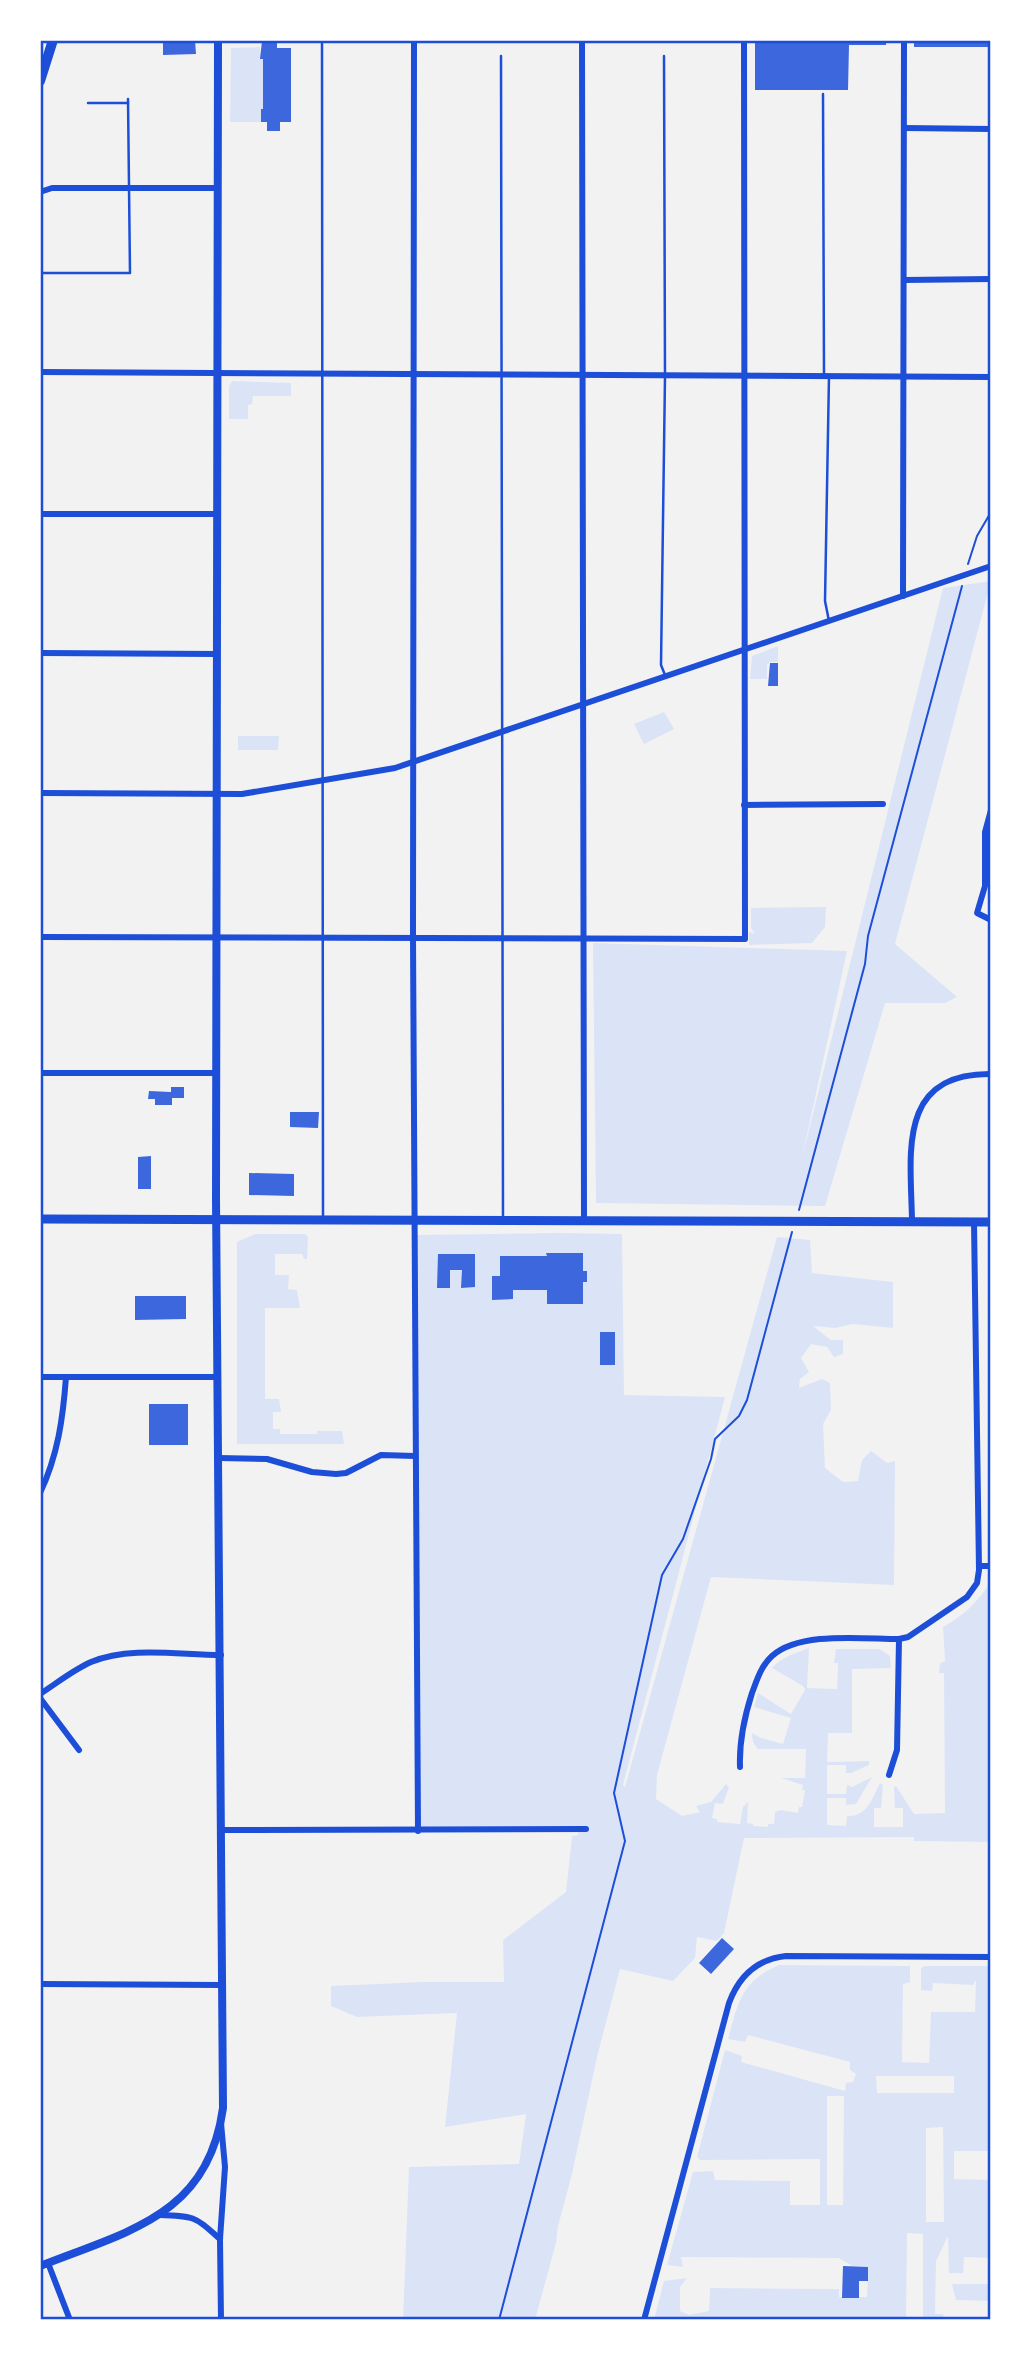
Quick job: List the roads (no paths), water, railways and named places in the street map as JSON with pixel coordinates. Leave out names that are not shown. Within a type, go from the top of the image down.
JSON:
[{"type":"main road","points":[[40,81],[53,40]]},
{"type":"main road","points":[[40,1219],[991,1222]]},
{"type":"street","points":[[218,40],[217,1220],[222,1830],[221,2121],[225,2167],[220,2239],[221,2320]]},
{"type":"street","points":[[414,40],[413,937],[418,1831]]},
{"type":"street","points":[[582,40],[584,1221]]},
{"type":"street","points":[[40,937],[745,939],[744,40]]},
{"type":"street","points":[[903,596],[904,40]]},
{"type":"street","points":[[904,128],[991,129]]},
{"type":"street","points":[[40,192],[52,188],[218,188]]},
{"type":"street","points":[[904,280],[991,279]]},
{"type":"street","points":[[40,372],[991,377]]},
{"type":"street","points":[[40,514],[217,514]]},
{"type":"street","points":[[40,793],[248,793],[395,768],[991,566]]},
{"type":"street","points":[[40,653],[217,654]]},
{"type":"street","points":[[744,805],[883,804]]},
{"type":"street","points":[[991,810],[985,832],[985,886],[977,913],[991,920]]},
{"type":"street","points":[[40,1073],[217,1073]]},
{"type":"street","points":[[912,1221],[911,1140],[917,1113],[931,1094],[946,1082],[964,1075],[991,1074]]},
{"type":"street","points":[[740,1767],[743,1722],[759,1673],[773,1655],[798,1642],[820,1639],[899,1639],[921,1629],[967,1597],[977,1583],[979,1566],[974,1222]]},
{"type":"street","points":[[40,1377],[218,1377]]},
{"type":"street","points":[[40,1493],[55,1457],[61,1432],[66,1377]]},
{"type":"street","points":[[219,1458],[267,1459],[312,1472],[336,1474],[346,1473],[381,1455],[415,1456]]},
{"type":"street","points":[[979,1566],[991,1566]]},
{"type":"street","points":[[889,1775],[897,1750],[899,1639]]},
{"type":"street","points":[[79,1750],[40,1696],[79,1668],[111,1656],[221,1655]]},
{"type":"street","points":[[222,1830],[586,1829]]},
{"type":"street","points":[[644,2320],[729,2003],[739,1982],[757,1965],[773,1958],[791,1956],[991,1957]]},
{"type":"street","points":[[40,1984],[222,1985]]},
{"type":"street","points":[[70,2320],[44,2264],[135,2228],[180,2200],[201,2176],[212,2155],[221,2121]]},
{"type":"street","points":[[159,2215],[184,2216],[197,2220],[220,2239]]},
{"type":"lane","points":[[321,40],[323,1220]]},
{"type":"lane","points":[[501,56],[503,1221]]},
{"type":"lane","points":[[664,56],[665,376],[661,666],[665,677]]},
{"type":"lane","points":[[823,94],[825,600],[829,621]]},
{"type":"lane","points":[[40,273],[130,273],[128,101],[88,103]]}]
